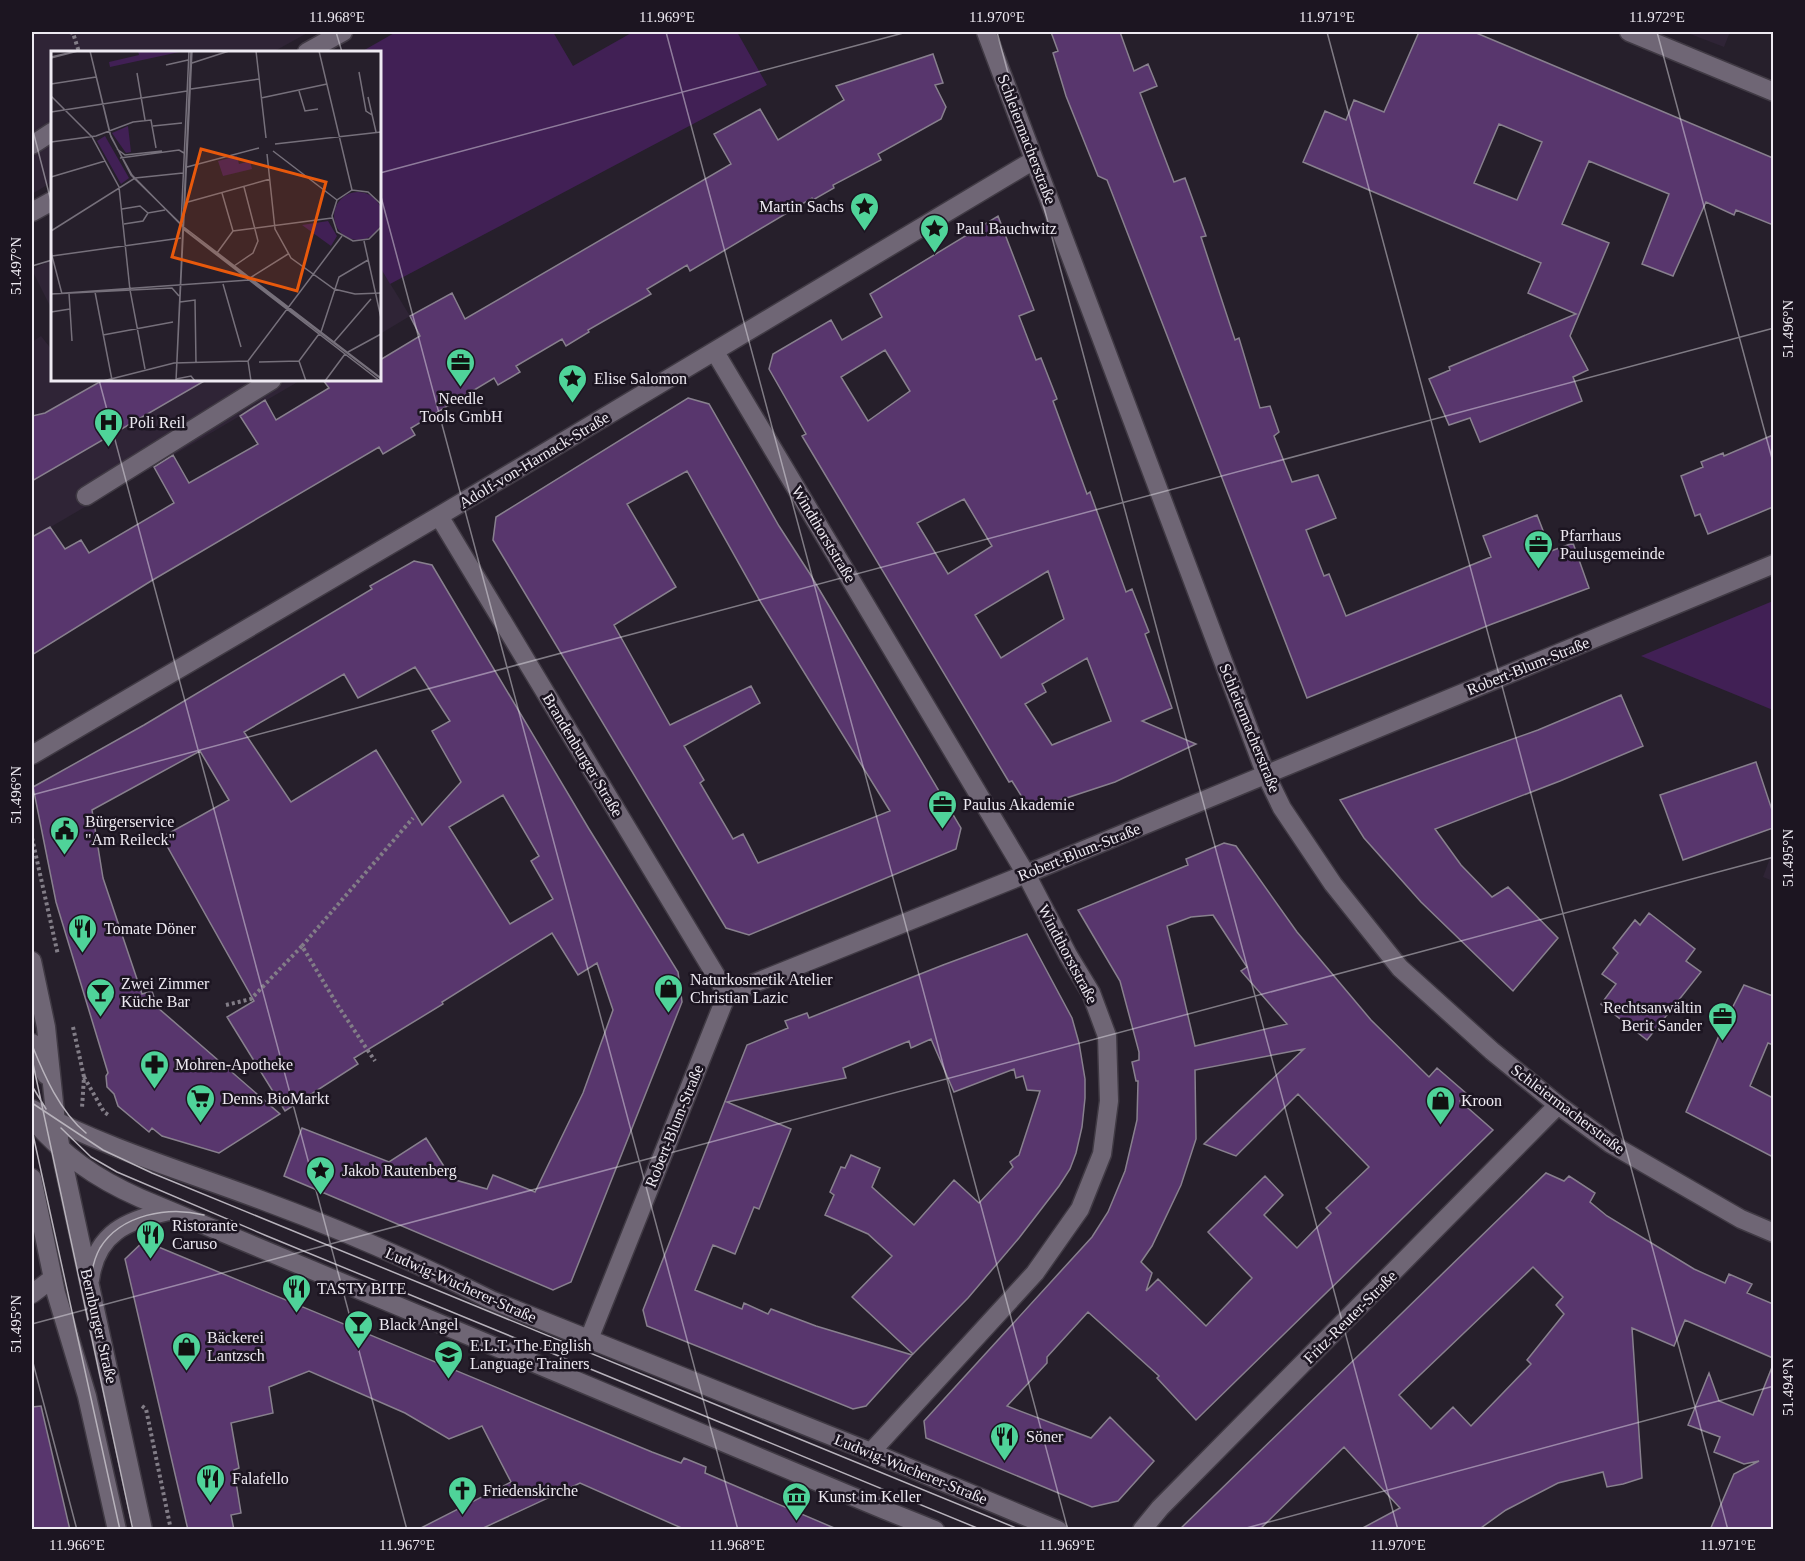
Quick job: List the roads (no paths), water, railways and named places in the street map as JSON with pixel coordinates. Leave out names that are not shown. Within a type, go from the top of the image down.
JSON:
[{"type":"street","points":[[309,51],[343,32]]},
{"type":"street","name":"Schleiermacherstraße","points":[[986,32],[1266,775],[1282,808],[1333,884],[1400,968],[1492,1051],[1558,1105],[1611,1144],[1741,1219],[1773,1233]]},
{"type":"street","points":[[1629,32],[1773,92]]},
{"type":"street","points":[[32,145],[51,133]]},
{"type":"street","name":"Adolf-von-Harnack-Straße","points":[[32,754],[440,516],[1034,160]]},
{"type":"street","points":[[32,212],[51,202]]},
{"type":"street","name":"Windthorststraße","points":[[715,352],[1026,874],[1068,955],[1091,993],[1107,1036],[1109,1101],[1101,1154],[1080,1209],[1035,1273],[871,1452]]},
{"type":"street","points":[[86,496],[270,381]]},
{"type":"street","name":"Brandenburger Straße","points":[[440,516],[727,994]]},
{"type":"street","name":"Robert-Blum-Straße","points":[[589,1339],[727,994],[1026,874],[1773,564]]},
{"type":"street","name":"Bernburger Straße","points":[[32,961],[46,1027],[56,1122],[143,1530]]},
{"type":"street","points":[[32,1043],[53,1090]]},
{"type":"street","name":"Fritz-Reuter-Straße","points":[[1142,1530],[1160,1509],[1558,1105]]},
{"type":"street","name":"Ludwig-Wucherer-Straße","points":[[32,1109],[56,1122],[331,1228],[491,1300],[871,1452],[1058,1530]]},
{"type":"street","points":[[32,1119],[62,1151],[83,1168],[111,1185],[935,1530]]},
{"type":"street","name":"Bernburger Straße","points":[[32,1178],[53,1278],[87,1396],[117,1530]]},
{"type":"street","points":[[90,1285],[100,1248],[109,1237],[129,1222],[169,1211]]},
{"type":"street","points":[[32,1294],[53,1278]]},
{"type":"tram line","points":[[32,1045],[61,1104],[68,1115],[86,1133]]},
{"type":"tram line","points":[[32,1059],[133,1530]]},
{"type":"tram line","points":[[32,1086],[46,1109]]},
{"type":"tram line","points":[[32,1103],[103,1150],[152,1173],[1021,1530]]},
{"type":"tram line","points":[[61,1128],[91,1157],[117,1172],[982,1530]]},
{"type":"tram line","points":[[32,1130],[120,1530]]},
{"type":"tram line","points":[[90,1301],[90,1287],[97,1254],[109,1236],[120,1227],[147,1215],[176,1212],[204,1215]]},
{"type":"place","name":"Martin Sachs","points":[[865,232]]},
{"type":"place","name":"Paul Bauchwitz","points":[[935,254]]},
{"type":"place","name":"Needle Tools GmbH","points":[[461,388]]},
{"type":"place","name":"Elise Salomon","points":[[573,404]]},
{"type":"place","name":"Poli Reil","points":[[108,448]]},
{"type":"place","name":"Pfarrhaus Paulusgemeinde","points":[[1539,570]]},
{"type":"place","name":"Paulus Akademie","points":[[942,830]]},
{"type":"place","name":"Bürgerservice \"Am Reileck\"","points":[[64,856]]},
{"type":"place","name":"Tomate Döner","points":[[83,954]]},
{"type":"place","name":"Naturkosmetik Atelier Christian Lazic","points":[[669,1014]]},
{"type":"place","name":"Zwei Zimmer Küche Bar","points":[[100,1018]]},
{"type":"place","name":"Rechtsanwältin Berit Sander","points":[[1723,1042]]},
{"type":"place","name":"Mohren-Apotheke","points":[[154,1090]]},
{"type":"place","name":"Denns BioMarkt","points":[[201,1124]]},
{"type":"place","name":"Kroon","points":[[1440,1126]]},
{"type":"place","name":"Jakob Rautenberg","points":[[321,1196]]},
{"type":"place","name":"Ristorante Caruso","points":[[151,1260]]},
{"type":"place","name":"TASTY BITE","points":[[296,1314]]},
{"type":"place","name":"Black Angel","points":[[358,1350]]},
{"type":"place","name":"Bäckerei Lantzsch","points":[[186,1372]]},
{"type":"place","name":"E.L.T. The English Language Trainers","points":[[449,1380]]},
{"type":"place","name":"Söner","points":[[1005,1462]]},
{"type":"place","name":"Falafello","points":[[211,1504]]},
{"type":"place","name":"Friedenskirche","points":[[462,1516]]},
{"type":"place","name":"Kunst im Keller","points":[[797,1522]]}]
